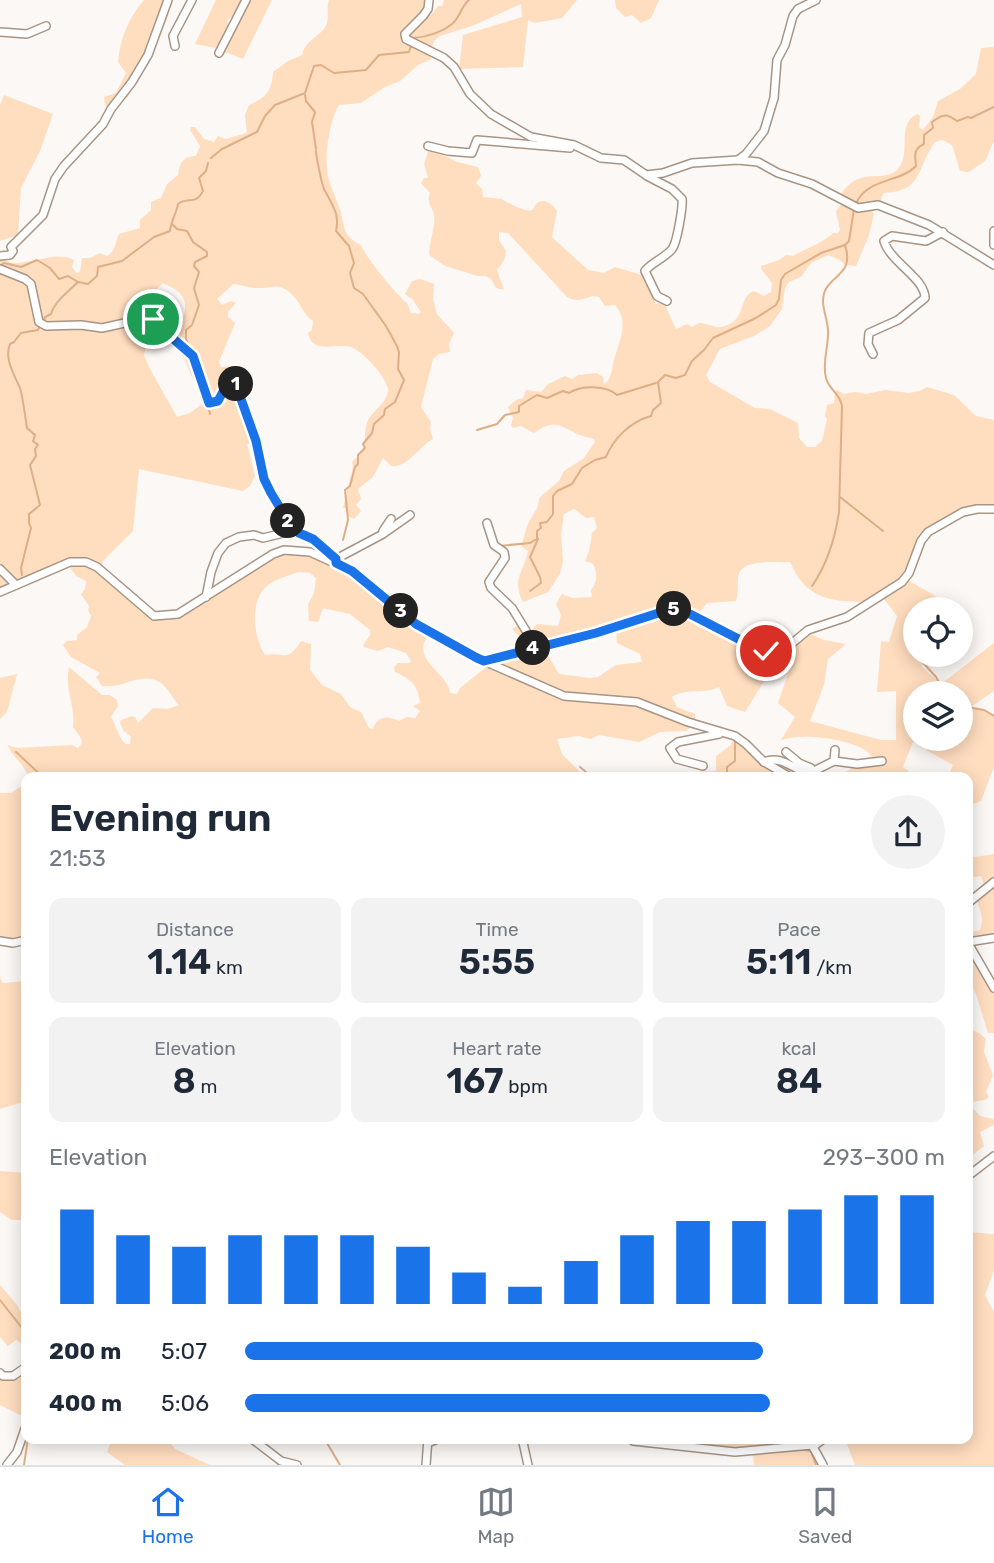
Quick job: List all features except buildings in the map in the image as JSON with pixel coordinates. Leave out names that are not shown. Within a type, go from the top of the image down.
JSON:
[{"type":"street","points":[[0,256],[10,255],[13,251],[11,247],[39,221],[55,179],[103,124],[132,82],[148,54],[169,0]]},
{"type":"street","points":[[175,46],[173,36],[192,0]]},
{"type":"street","points":[[219,53],[246,0]]},
{"type":"street","points":[[429,0],[428,9],[405,34],[411,42],[444,58],[454,67],[470,94],[491,114],[531,137],[577,146],[601,158],[625,160],[646,176],[676,191],[682,199],[682,211],[674,245],[645,271],[657,296],[667,301]]},
{"type":"street","points":[[738,160],[764,131],[771,109],[777,60],[785,46],[791,20],[799,9],[816,0]]},
{"type":"street","points":[[0,32],[27,34],[46,26]]},
{"type":"street","points":[[428,146],[472,153],[477,140],[532,146],[577,146]]},
{"type":"street","points":[[752,146],[752,154],[758,162]]},
{"type":"street","points":[[646,176],[692,163],[738,160],[758,162],[778,173],[812,184],[856,207],[878,205],[943,232],[994,265]]},
{"type":"street","points":[[994,231],[994,245]]},
{"type":"street","points":[[873,354],[868,344],[869,333],[898,320],[925,299],[922,286],[888,250],[884,241],[892,236],[926,242],[943,232]]},
{"type":"street","points":[[1,269],[31,284],[39,322],[46,326],[81,325],[102,328],[153,319],[193,356],[209,403],[218,401],[226,383],[232,381],[256,441],[264,479],[296,530],[313,539],[336,561],[416,624],[484,661],[565,696],[637,702],[719,733],[735,736],[764,762],[781,772]]},
{"type":"street","points":[[484,661],[596,633],[671,609],[688,613],[756,648],[778,651],[808,630],[847,617],[902,582],[928,532],[964,512],[994,509]]},
{"type":"street","points":[[0,592],[31,581],[70,562],[86,562],[97,567],[154,616],[178,614],[273,554],[284,550],[310,552],[336,561],[410,515]]},
{"type":"street","points":[[378,537],[391,519]]},
{"type":"street","points":[[487,523],[494,545],[504,552],[505,558],[489,582],[491,588],[512,608],[536,647]]},
{"type":"street","points":[[206,597],[218,553],[226,543],[239,537],[254,535],[263,538],[296,530]]},
{"type":"street","points":[[0,569],[16,585]]},
{"type":"street","points":[[703,766],[677,759],[670,748],[678,742],[719,733]]},
{"type":"street","points":[[834,761],[835,750]]},
{"type":"street","points":[[786,752],[799,763],[811,768],[811,772]]},
{"type":"street","points":[[764,762],[773,758],[805,772]]},
{"type":"street","points":[[813,772],[834,761],[857,764],[882,761]]},
{"type":"street","points":[[973,899],[994,882]]},
{"type":"street","points":[[973,942],[994,938]]},
{"type":"street","points":[[0,941],[21,941]]},
{"type":"street","points":[[973,952],[994,988]]},
{"type":"street","points":[[973,1172],[994,1156]]},
{"type":"street","points":[[0,1373],[3,1376],[13,1376],[21,1370]]},
{"type":"street","points":[[6,1465],[17,1452],[21,1440]]},
{"type":"street","points":[[259,1444],[281,1461],[298,1465]]},
{"type":"street","points":[[426,1465],[429,1444]]},
{"type":"street","points":[[523,1444],[528,1465]]},
{"type":"street","points":[[661,1444],[735,1452],[817,1444]]},
{"type":"street","points":[[814,1446],[823,1465]]},
{"type":"shaded area","points":[[144,0],[173,0],[161,31],[147,45],[130,94],[116,105],[105,106],[104,97],[116,93],[126,73],[118,62],[121,45],[130,21]]},
{"type":"shaded area","points":[[216,0],[242,0],[233,16],[227,20],[228,26],[216,48],[195,44]]},
{"type":"shaded area","points":[[249,0],[272,0],[243,59],[223,51],[233,29],[239,26],[239,19]]},
{"type":"shaded area","points":[[329,0],[430,0],[424,13],[431,15],[438,6],[442,6],[444,0],[577,0],[562,18],[535,23],[528,20],[523,67],[459,69],[463,35],[522,17],[521,4],[472,26],[440,36],[434,41],[430,51],[431,59],[418,65],[400,81],[385,87],[361,103],[339,105],[333,119],[327,169],[348,235],[361,245],[382,276],[407,303],[411,313],[421,312],[405,294],[412,281],[420,279],[434,284],[433,299],[437,314],[454,333],[449,344],[450,352],[439,354],[433,359],[421,407],[431,422],[433,439],[403,464],[391,466],[383,458],[373,477],[358,489],[361,499],[356,505],[361,511],[354,519],[347,516],[347,508],[343,508],[352,462],[363,450],[369,419],[387,396],[385,380],[355,349],[315,344],[308,333],[312,330],[313,321],[286,289],[252,288],[233,284],[217,299],[222,305],[231,301],[236,303],[228,312],[228,317],[235,323],[219,362],[221,367],[233,366],[244,387],[259,443],[247,444],[255,476],[250,486],[243,491],[139,469],[133,531],[103,561],[100,569],[151,614],[173,615],[269,556],[301,551],[326,555],[403,613],[432,631],[425,641],[425,657],[448,685],[450,693],[457,694],[460,688],[490,664],[486,661],[531,647],[512,629],[517,626],[532,630],[537,624],[558,626],[561,615],[556,604],[562,594],[573,598],[592,597],[591,590],[595,584],[596,573],[592,563],[585,561],[592,533],[597,528],[594,517],[586,518],[574,509],[564,514],[561,535],[563,561],[560,574],[548,592],[523,602],[518,581],[528,551],[521,546],[539,498],[559,481],[564,471],[584,458],[595,442],[594,439],[555,425],[534,433],[521,426],[513,428],[513,418],[508,407],[523,398],[526,390],[541,392],[548,384],[565,376],[572,379],[578,375],[597,373],[603,377],[604,384],[607,382],[623,325],[615,305],[605,306],[599,297],[576,300],[567,297],[508,233],[499,232],[499,240],[506,251],[497,270],[504,290],[496,288],[486,276],[445,266],[429,255],[434,214],[429,202],[430,193],[421,183],[424,178],[428,178],[424,164],[430,146],[457,162],[478,167],[481,176],[476,183],[482,189],[483,197],[502,199],[529,211],[539,202],[550,203],[557,211],[552,237],[554,239],[588,270],[604,273],[615,267],[642,275],[656,304],[663,301],[676,329],[687,324],[692,327],[699,323],[721,327],[735,320],[749,294],[754,291],[764,296],[771,292],[772,283],[761,266],[786,255],[793,256],[833,233],[838,233],[840,230],[836,211],[844,201],[839,197],[847,187],[862,178],[891,174],[897,170],[904,156],[905,132],[910,119],[917,114],[920,116],[919,127],[923,130],[933,117],[938,101],[960,89],[976,74],[981,48],[994,47],[994,141],[985,161],[969,172],[960,171],[952,145],[942,140],[935,142],[912,183],[906,188],[883,193],[880,204],[869,206],[874,214],[869,235],[856,266],[845,265],[828,255],[811,263],[801,277],[789,282],[785,288],[782,309],[770,326],[754,336],[720,349],[706,375],[710,382],[755,408],[770,409],[798,423],[799,438],[807,447],[815,447],[822,441],[827,405],[834,403],[837,390],[844,394],[866,394],[885,390],[909,393],[927,387],[954,395],[976,416],[994,420],[994,510],[970,513],[939,527],[926,540],[906,579],[937,597],[903,597],[903,667],[922,667],[938,681],[903,681],[903,751],[909,751],[903,767],[910,772],[846,772],[856,766],[865,768],[876,764],[867,751],[846,742],[812,737],[781,740],[795,717],[778,703],[790,668],[769,673],[745,712],[727,706],[719,687],[708,691],[684,692],[672,697],[677,707],[695,714],[695,725],[686,731],[660,732],[639,742],[599,735],[591,739],[579,736],[557,739],[562,754],[580,772],[26,772],[8,745],[17,748],[72,745],[78,748],[82,743],[73,727],[69,667],[102,695],[110,695],[117,700],[118,706],[111,717],[126,744],[130,744],[131,737],[123,730],[121,720],[132,716],[138,723],[153,708],[168,709],[179,705],[164,685],[147,678],[102,686],[96,677],[100,673],[71,657],[63,645],[67,641],[77,640],[77,635],[87,627],[91,616],[89,606],[81,594],[86,581],[76,576],[66,562],[0,592],[0,258],[17,263],[65,257],[74,260],[72,267],[76,273],[80,272],[82,258],[90,258],[100,253],[107,256],[110,254],[119,234],[140,228],[140,220],[151,210],[151,202],[161,198],[167,184],[178,175],[183,161],[196,156],[200,146],[190,130],[191,127],[195,127],[204,139],[214,142],[218,136],[225,139],[247,133],[245,115],[249,105],[267,93],[273,72],[302,55],[307,45],[325,28]],"holes":[[[163,283],[178,292],[184,300],[185,309],[180,333],[182,350],[192,377],[206,401],[190,413],[177,417],[144,355],[149,334],[159,327],[152,304],[154,293]],[[790,562],[810,590],[833,599],[865,605],[881,595],[897,616],[889,642],[881,641],[877,692],[896,691],[896,740],[881,740],[810,721],[824,685],[828,659],[846,644],[824,640],[806,632],[775,650],[760,649],[695,618],[707,603],[736,601],[740,571],[752,564]],[[298,572],[310,573],[316,578],[314,593],[308,605],[309,621],[318,622],[323,608],[350,614],[370,630],[364,647],[378,651],[388,647],[406,653],[411,661],[398,663],[394,667],[395,672],[409,680],[418,692],[420,703],[413,706],[420,711],[415,718],[407,717],[399,721],[383,718],[377,721],[373,729],[369,728],[361,712],[350,707],[341,694],[322,685],[310,670],[311,644],[301,641],[289,654],[265,655],[258,640],[255,622],[259,597],[263,590],[279,579]],[[616,629],[617,643],[640,654],[642,662],[616,665],[598,677],[559,674],[543,647]]]},
{"type":"shaded area","points":[[615,0],[659,0],[651,18],[641,23],[632,15],[625,17],[616,8]]},
{"type":"shaded area","points":[[4,95],[53,114],[40,151],[21,188],[18,235],[0,241],[0,105]]},
{"type":"shaded area","points":[[994,643],[994,691],[973,705],[973,681],[945,681],[963,667],[973,667],[973,659]]},
{"type":"shaded area","points":[[17,674],[7,712],[0,719],[0,678]]},
{"type":"shaded area","points":[[973,706],[994,716],[994,767],[981,801],[973,804],[973,772],[950,772],[953,765],[928,751],[973,751]]},
{"type":"shaded area","points":[[735,735],[765,761],[783,772],[700,772],[716,771],[716,756],[731,745]]},
{"type":"shaded area","points":[[21,786],[21,940],[7,943],[0,940],[0,793],[11,793]]},
{"type":"shaded area","points":[[994,854],[994,937],[973,939],[973,932],[980,930],[982,922],[976,899],[985,888],[981,876],[973,877],[973,857]]},
{"type":"shaded area","points":[[973,949],[994,987],[994,1033],[988,1033],[973,988]]},
{"type":"shaded area","points":[[0,976],[2,983],[21,981],[21,1103],[0,1109]]},
{"type":"shaded area","points":[[973,1031],[986,1039],[984,1052],[993,1075],[986,1092],[989,1097],[973,1102]]},
{"type":"shaded area","points":[[973,1108],[980,1116],[994,1119],[994,1125],[980,1132],[984,1146],[973,1155]]},
{"type":"shaded area","points":[[0,1171],[21,1173],[21,1220],[12,1220],[0,1212]]},
{"type":"shaded area","points":[[973,1232],[994,1234],[994,1270],[985,1295],[994,1312],[994,1465],[855,1465],[847,1444],[973,1444]]},
{"type":"shaded area","points":[[0,1285],[21,1313],[21,1343],[16,1340],[8,1346],[0,1337]]},
{"type":"shaded area","points":[[21,1368],[21,1416],[0,1405],[0,1369],[7,1373]]},
{"type":"shaded area","points":[[110,1444],[171,1444],[175,1449],[210,1465],[125,1465],[107,1452]]},
{"type":"shaded area","points":[[674,1444],[793,1444],[793,1447],[813,1448],[821,1465],[754,1465],[753,1454]]},
{"type":"waterway","points":[[412,41],[448,27],[469,0]]},
{"type":"waterway","points":[[211,158],[222,149],[257,132],[265,116],[275,105],[305,93],[314,66],[321,65],[334,73],[366,70],[379,55],[409,52],[411,46]]},
{"type":"waterway","points":[[305,95],[306,101],[315,112],[312,122],[316,149]]},
{"type":"waterway","points":[[856,204],[867,189],[916,166],[916,151],[924,144],[924,135],[933,128],[932,122],[936,119],[947,116],[957,121],[971,118],[994,107]]},
{"type":"waterway","points":[[316,151],[323,186],[336,214],[336,231],[349,246],[354,263],[350,273],[354,288],[363,294],[397,346],[398,369],[404,380],[395,402],[385,409],[384,415],[374,424],[372,433],[363,444],[365,448],[358,455],[358,464],[350,486],[345,490],[348,520],[343,540]]},
{"type":"waterway","points":[[1,265],[4,263],[21,267],[37,260],[50,268],[59,279],[68,276],[88,284],[97,276],[98,267],[122,261],[154,237],[170,231],[178,204],[194,200],[203,191],[199,178],[206,171],[208,163]]},
{"type":"waterway","points":[[499,546],[530,543],[537,539],[540,523],[547,522],[553,514],[553,496],[557,491],[572,484],[582,468],[606,457],[613,443],[630,427],[651,416],[661,403],[658,382],[665,375],[676,378],[685,375],[692,361],[713,338],[756,318],[776,305],[781,280],[785,274],[821,253],[845,245],[849,241],[854,209]]},
{"type":"waterway","points":[[172,224],[177,229],[187,231],[193,242],[207,252],[207,256],[195,262],[194,266],[199,272],[194,288],[199,305],[192,325],[186,330],[190,348]]},
{"type":"waterway","points":[[812,586],[830,550],[839,512],[842,406],[827,382],[825,372],[828,330],[823,301],[824,292],[846,264],[845,245]]},
{"type":"waterway","points":[[44,321],[78,282]]},
{"type":"waterway","points":[[22,575],[21,568],[31,528],[29,514],[40,505],[30,465],[36,456],[35,449],[38,445],[33,441],[35,435],[27,428],[21,391],[10,366],[8,350],[21,333],[38,330],[40,326]]},
{"type":"waterway","points":[[195,372],[205,399]]},
{"type":"waterway","points":[[477,430],[497,424],[505,415],[519,412],[519,406],[537,395],[547,398],[563,391],[569,393],[593,387],[607,389],[617,395],[656,383]]},
{"type":"waterway","points":[[208,404],[210,414]]},
{"type":"waterway","points":[[840,497],[883,531]]},
{"type":"waterway","points":[[530,591],[541,583],[530,557],[538,539]]},
{"type":"waterway","points":[[927,667],[938,681]]},
{"type":"waterway","points":[[973,708],[994,716]]},
{"type":"waterway","points":[[727,772],[727,767],[735,761],[735,741]]},
{"type":"waterway","points":[[16,752],[38,772]]},
{"type":"waterway","points":[[580,767],[586,772]]},
{"type":"waterway","points":[[0,1300],[21,1327]]},
{"type":"waterway","points":[[24,1465],[27,1444]]},
{"type":"waterway","points":[[328,1444],[340,1465]]},
{"type":"waterway","points":[[797,1449],[811,1451],[816,1465]]},
{"type":"route","points":[[153,319],[193,356],[209,403],[218,401],[229,380],[236,385],[256,441],[264,479],[291,526],[313,539],[336,559],[336,563],[352,571],[416,624],[477,658],[484,661],[580,638],[671,609],[688,613],[720,631],[766,651]]}]
